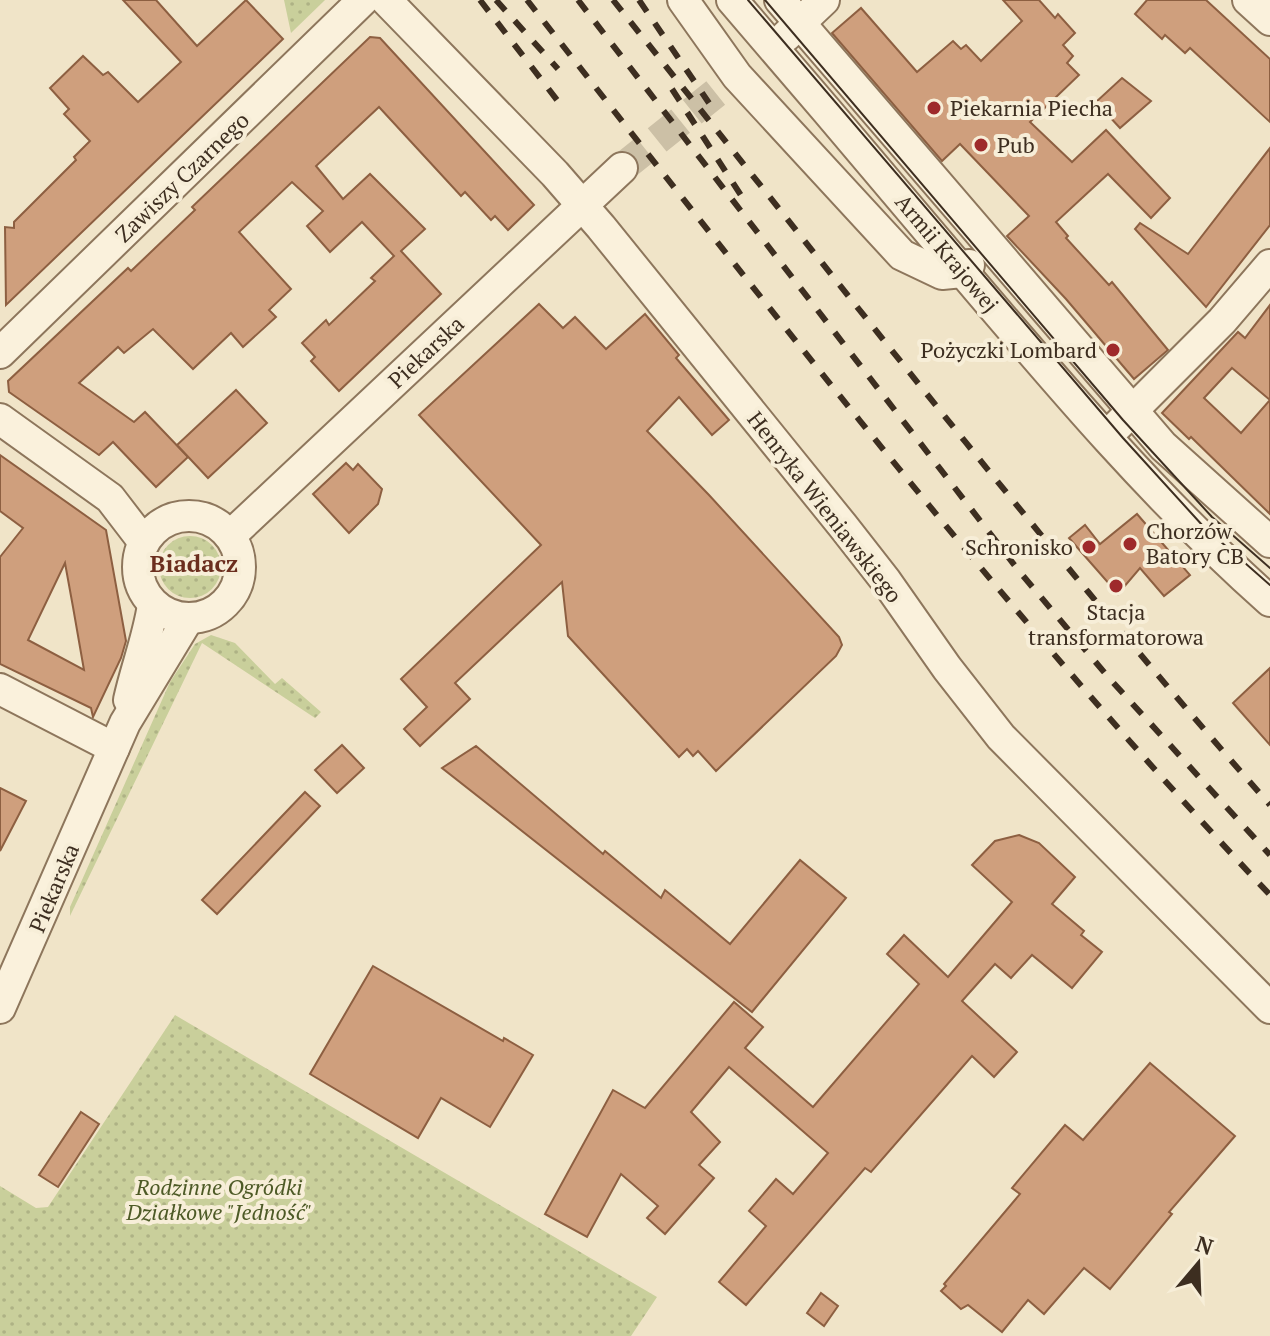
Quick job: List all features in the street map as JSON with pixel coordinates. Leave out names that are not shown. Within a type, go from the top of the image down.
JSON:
[{"type":"street","name":"Zawiszy Czarnego","points":[[0,353],[363,0]]},
{"type":"street","name":"Henryka Wieniawskiego","points":[[386,0],[582,205],[843,526],[1001,737],[1270,1008]]},
{"type":"street","points":[[683,0],[727,84],[902,255],[942,274],[962,272],[989,247]]},
{"type":"street","name":"Armii Krajowej","points":[[732,0],[1105,437],[1195,532],[1270,601]]},
{"type":"street","name":"Armii Krajowej","points":[[780,0],[1163,446],[1270,542]]},
{"type":"street","points":[[773,47],[824,0]]},
{"type":"street","points":[[1248,0],[1270,20]]},
{"type":"street","name":"Piekarska","points":[[230,536],[622,168]]},
{"type":"street","points":[[1105,437],[1222,321],[1270,265]]},
{"type":"street","points":[[0,419],[110,498],[143,541]]},
{"type":"street","points":[[191,516],[206,519],[230,536],[240,563],[239,578],[229,601],[214,612],[188,619],[172,616],[153,605],[141,588],[137,560],[143,541],[162,523],[176,517],[191,516]]},
{"type":"street","name":"Piekarska","points":[[120,735],[153,605]]},
{"type":"street","name":"Piekarska","points":[[0,1008],[120,735],[188,619]]},
{"type":"street","points":[[0,689],[120,735]]},
{"type":"green space","points":[[284,0],[325,0],[291,33]]},
{"type":"green space","points":[[190,536],[202,538],[212,545],[219,555],[219,579],[212,589],[202,596],[190,598],[178,596],[168,589],[161,579],[159,567],[161,555],[168,545],[178,538]]},
{"type":"green space","points":[[211,635],[235,643],[275,684],[282,678],[321,712],[315,718],[202,643],[70,916],[70,907],[170,682],[195,644]]},
{"type":"green space","name":"Rodzinne Ogródki Działkowe \"Jedność\"","points":[[175,1015],[657,1297],[631,1336],[0,1336],[0,1186],[36,1208],[48,1207]]},
{"type":"building","points":[[123,0],[156,0],[197,46],[246,0],[283,39],[6,305],[5,227],[14,228],[14,222],[76,160],[74,157],[90,141],[64,114],[69,109],[50,88],[83,56],[103,75],[108,72],[138,102],[181,62]]},
{"type":"building","points":[[1003,0],[1039,0],[1055,18],[1058,14],[1075,33],[1063,45],[1073,56],[1067,63],[1079,75],[1030,122],[1072,162],[1106,130],[1170,198],[1151,218],[1108,174],[1056,222],[1068,236],[1066,238],[1109,285],[1112,282],[1168,350],[1134,379],[1007,236],[1029,216],[960,144],[942,161],[832,33],[861,8],[917,72],[953,41],[961,49],[966,45],[981,61],[1022,21]]},
{"type":"building","points":[[1147,0],[1206,0],[1270,59],[1270,122],[1190,48],[1185,53],[1165,35],[1162,39],[1135,14]]},
{"type":"building","points":[[370,37],[380,38],[534,205],[508,230],[495,216],[491,220],[465,192],[461,196],[379,107],[316,166],[343,199],[370,174],[425,229],[401,251],[441,294],[339,391],[311,361],[315,357],[302,343],[326,320],[329,325],[375,281],[371,278],[394,256],[362,222],[330,252],[307,226],[323,211],[292,182],[239,232],[291,289],[269,310],[276,317],[243,347],[231,333],[193,369],[153,329],[124,353],[118,347],[79,383],[134,422],[145,412],[188,457],[156,487],[113,442],[99,455],[9,392],[8,381],[128,268],[131,271],[195,210],[192,207]]},
{"type":"building","points":[[1122,78],[1151,101],[1120,128],[1096,102]]},
{"type":"building","points":[[1270,148],[1270,225],[1206,307],[1135,229],[1140,223],[1188,254]]},
{"type":"building","points":[[539,304],[563,328],[575,317],[606,349],[645,314],[679,355],[676,358],[729,420],[712,435],[679,397],[647,431],[839,637],[842,645],[836,656],[716,771],[698,751],[693,756],[687,749],[679,757],[568,636],[562,582],[455,683],[470,699],[420,746],[404,729],[427,707],[401,679],[541,545],[419,415]]},
{"type":"building","points":[[1270,305],[1270,400],[1270,514],[1162,413],[1238,332],[1245,338]],"holes":[[[1232,368],[1270,400],[1241,433],[1204,398]]]},
{"type":"building","points":[[236,390],[267,423],[208,478],[177,445]]},
{"type":"building","points":[[0,455],[106,530],[126,641],[93,717],[91,708],[0,664],[0,557],[23,528],[0,511]],"holes":[[[65,563],[84,670],[28,640]]]},
{"type":"building","points":[[346,463],[353,470],[358,464],[382,489],[378,504],[349,533],[313,494]]},
{"type":"building","points":[[1137,514],[1190,575],[1164,596],[1140,568],[1118,594],[1069,538],[1085,525],[1100,544]]},
{"type":"building","points":[[1270,668],[1270,745],[1233,703]]},
{"type":"building","points":[[342,745],[364,768],[337,793],[315,770]]},
{"type":"building","points":[[476,746],[603,854],[605,851],[661,898],[665,890],[730,944],[800,860],[846,898],[752,1012],[442,768]]},
{"type":"building","points":[[0,788],[26,801],[0,851]]},
{"type":"building","points":[[305,792],[320,806],[217,914],[202,900]]},
{"type":"building","points":[[1019,835],[1039,843],[1075,877],[1052,904],[1084,931],[1081,935],[1102,952],[1072,988],[1032,955],[1011,978],[995,964],[962,1001],[1017,1052],[994,1077],[972,1056],[871,1172],[865,1168],[746,1305],[719,1282],[766,1226],[749,1211],[776,1179],[793,1194],[828,1153],[729,1067],[691,1112],[720,1142],[699,1165],[714,1178],[665,1234],[647,1218],[658,1206],[621,1174],[587,1237],[545,1214],[613,1090],[645,1108],[734,1002],[763,1027],[745,1048],[813,1107],[919,984],[887,954],[904,935],[948,977],[1012,902],[972,865],[995,841]]},
{"type":"building","points":[[373,966],[533,1055],[490,1127],[441,1098],[418,1138],[310,1074]]},
{"type":"building","points":[[1150,1063],[1235,1136],[1169,1212],[1172,1214],[1110,1289],[1084,1268],[1044,1314],[1028,1300],[1002,1332],[968,1305],[961,1309],[941,1291],[1020,1194],[1012,1188],[1065,1125],[1083,1140]]},
{"type":"building","points":[[81,1112],[99,1124],[58,1187],[39,1175]]},
{"type":"building","points":[[821,1293],[838,1306],[824,1326],[807,1313]]},
{"type":"tunnel","points":[[622,168],[717,92]]},
{"type":"tram line","points":[[748,0],[1123,438],[1203,526],[1270,585]]},
{"type":"tram line","points":[[765,0],[1123,420],[1212,517],[1270,568]]},
{"type":"railway","points":[[480,0],[564,109]]},
{"type":"railway","points":[[496,0],[558,69]]},
{"type":"railway","points":[[527,0],[888,456],[1075,679],[1270,895]]},
{"type":"railway","points":[[578,0],[1019,571],[1109,678],[1270,855]]},
{"type":"railway","points":[[613,0],[1018,507],[1270,805]]},
{"type":"railway","points":[[639,0],[709,103]]},
{"type":"railway","points":[[672,89],[742,197]]},
{"type":"place","name":"Piekarnia Piecha","points":[[934,108]]},
{"type":"place","name":"Pub","points":[[981,145]]},
{"type":"place","name":"Pożyczki Lombard","points":[[1113,350]]},
{"type":"place","name":"Chorzów Batory CB","points":[[1130,544]]},
{"type":"place","name":"Schronisko","points":[[1089,547]]},
{"type":"place","name":"Stacja transformatorowa","points":[[1116,586]]},
{"type":"district","name":"Biadacz","points":[[194,564]]}]
